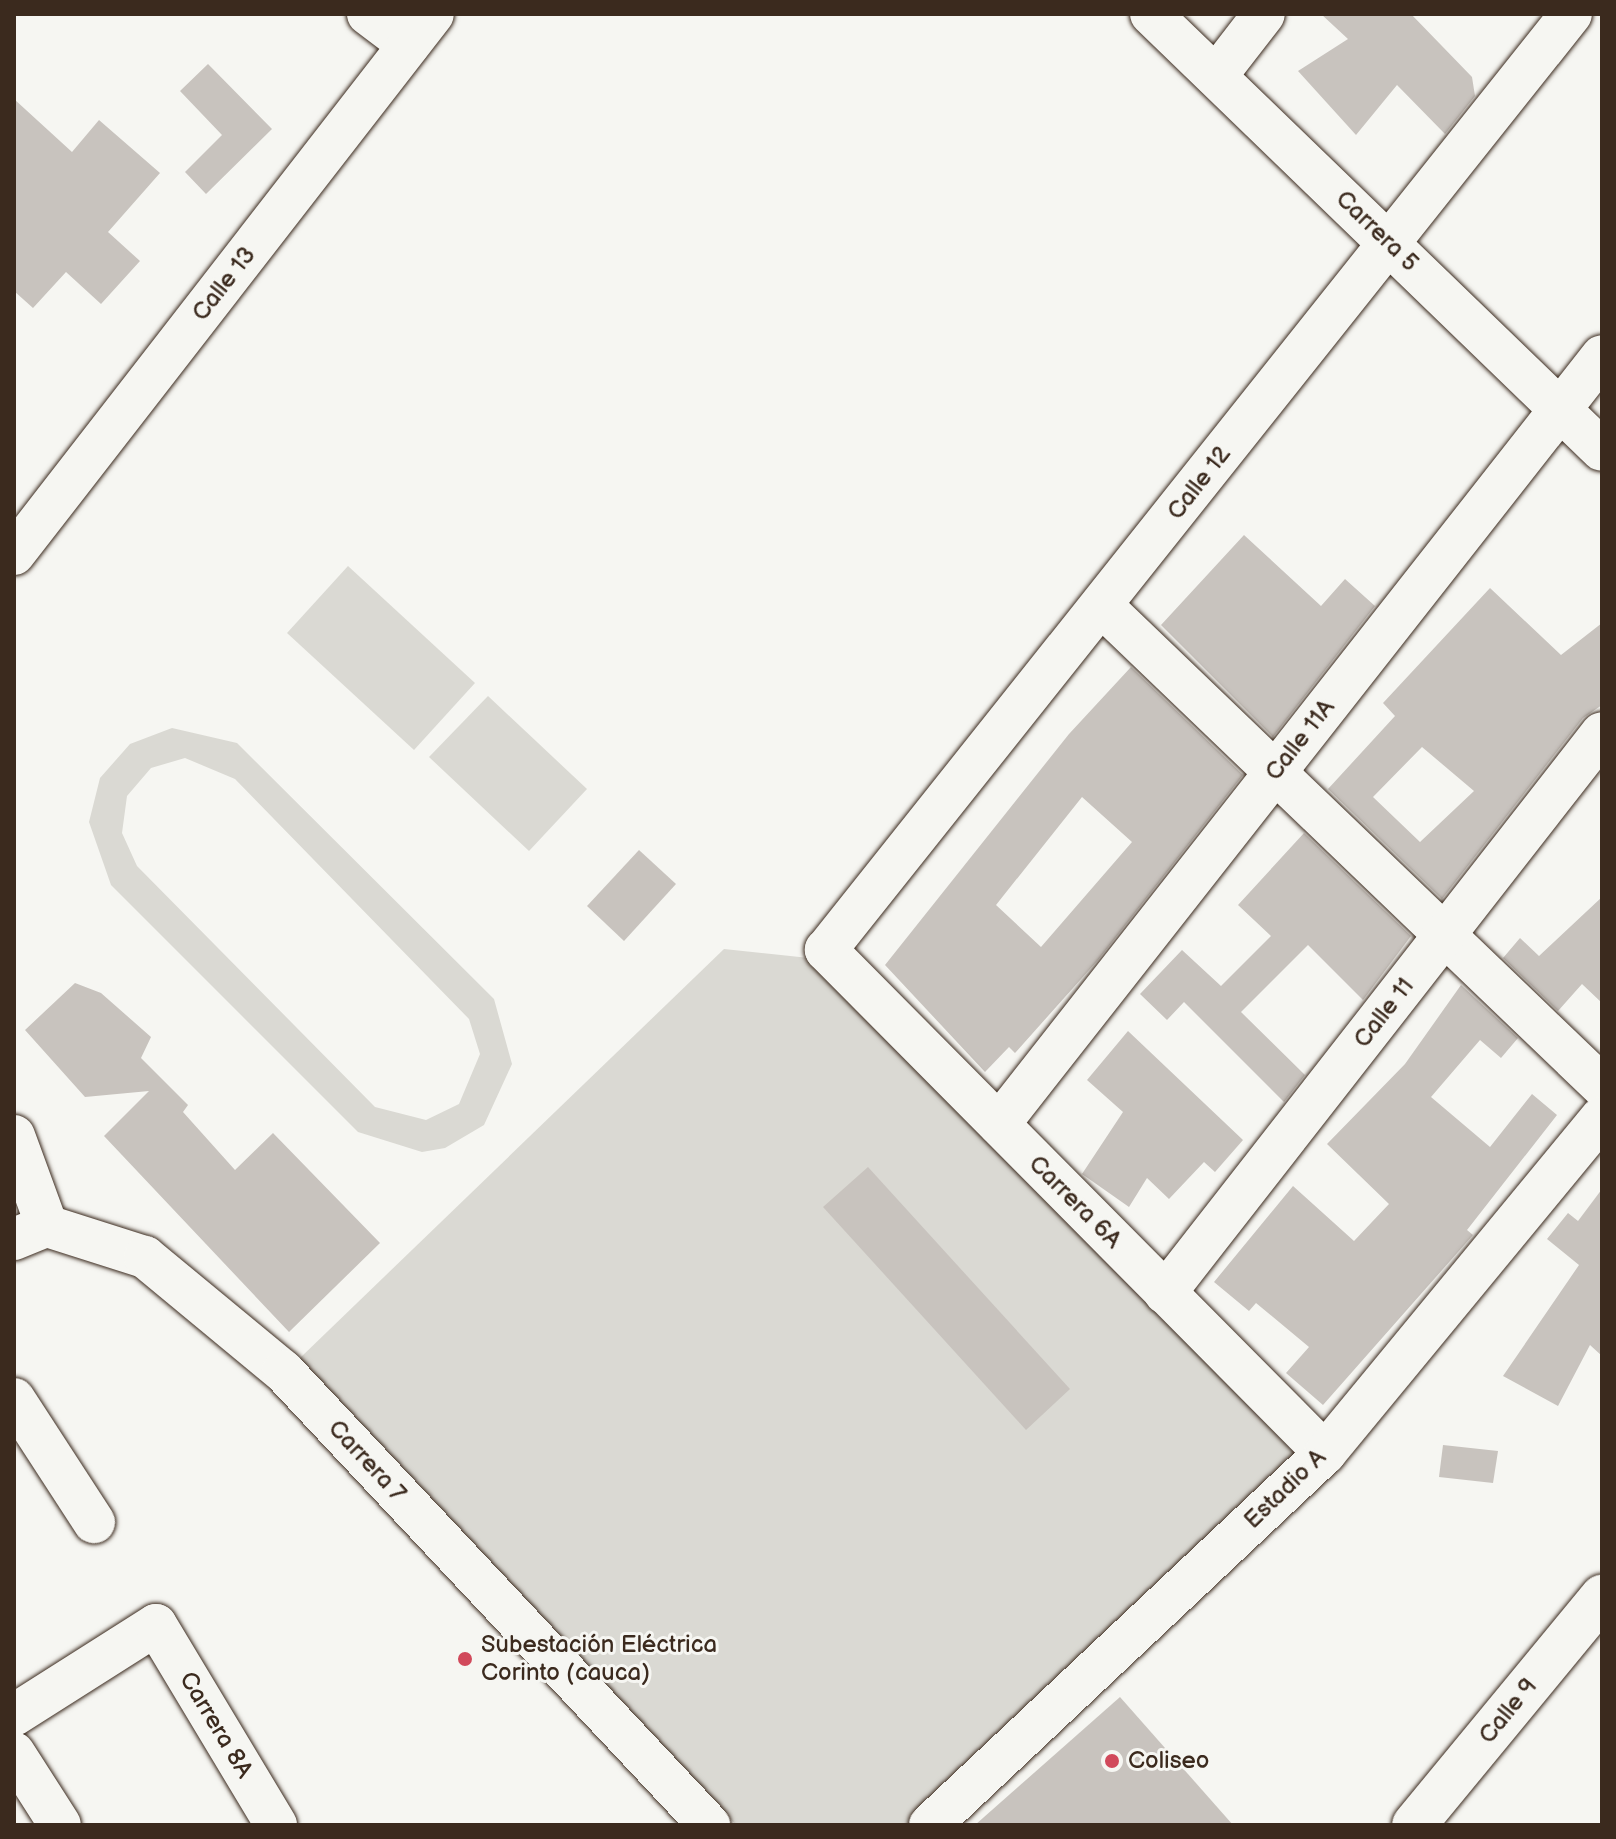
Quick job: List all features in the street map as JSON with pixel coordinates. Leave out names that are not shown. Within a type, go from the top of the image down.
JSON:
[{"type":"street","points":[[368,14],[421,30]]},
{"type":"street","name":"Carrera 5","points":[[1151,14],[1602,450]]},
{"type":"street","points":[[1216,76],[1264,14]]},
{"type":"street","name":"Calle 12","points":[[826,950],[1103,607],[1386,240],[1571,14]]},
{"type":"street","name":"Calle 13","points":[[14,554],[421,30]]},
{"type":"street","name":"Calle 11A","points":[[999,1124],[1602,356]]},
{"type":"street","points":[[1103,607],[1278,768],[1443,936],[1602,1086]]},
{"type":"street","name":"Calle 11","points":[[1165,1293],[1602,733]]},
{"type":"street","name":"Carrera 6A","points":[[826,950],[1325,1453]]},
{"type":"street","name":"Estadio A","points":[[930,1825],[1325,1453],[1602,1117]]},
{"type":"street","name":"Carrera 7","points":[[14,1136],[31,1232],[145,1257],[283,1371],[709,1825]]},
{"type":"street","points":[[14,1399],[94,1522]]},
{"type":"street","name":"Calle 9","points":[[1414,1825],[1602,1597]]},
{"type":"street","name":"Carrera 8A","points":[[14,1715],[156,1625],[276,1825]]},
{"type":"street","points":[[14,1753],[60,1825]]},
{"type":"shaded area","points":[[348,566],[475,683],[414,750],[287,633]]},
{"type":"shaded area","points":[[488,696],[587,789],[529,851],[429,757]]},
{"type":"shaded area","points":[[172,728],[237,743],[494,999],[512,1064],[484,1125],[445,1148],[422,1152],[358,1132],[111,885],[89,822],[100,778],[130,744]],"holes":[[[185,758],[235,779],[469,1019],[480,1054],[459,1104],[426,1120],[375,1107],[137,866],[122,833],[127,796],[151,768]]]},
{"type":"shaded area","points":[[724,949],[809,958],[1307,1453],[909,1825],[736,1825],[300,1358]]},
{"type":"building","points":[[1321,14],[1411,14],[1472,77],[1475,96],[1445,134],[1397,85],[1356,135],[1298,71],[1348,39]]},
{"type":"building","points":[[208,64],[272,129],[206,194],[185,172],[222,135],[180,91]]},
{"type":"building","points":[[14,99],[72,152],[99,120],[160,173],[108,232],[140,261],[101,304],[66,272],[33,308],[14,291]]},
{"type":"building","points":[[1244,535],[1321,606],[1345,579],[1375,606],[1273,737],[1161,625]]},
{"type":"building","points":[[1490,588],[1561,655],[1602,623],[1602,705],[1583,718],[1442,899],[1328,789],[1395,716],[1383,703]],"holes":[[[1422,747],[1474,791],[1420,842],[1373,797]]]},
{"type":"building","points":[[1131,667],[1243,775],[1098,960],[1015,1053],[1009,1047],[985,1072],[885,965],[1069,734]],"holes":[[[1082,797],[1132,842],[1041,947],[996,905]]]},
{"type":"building","points":[[1304,833],[1411,936],[1363,1000],[1308,945],[1241,1012],[1305,1075],[1284,1102],[1184,1002],[1167,1020],[1140,994],[1182,950],[1221,986],[1271,936],[1238,905]]},
{"type":"building","points":[[639,850],[676,884],[624,941],[587,906]]},
{"type":"building","points":[[1602,897],[1602,1003],[1582,984],[1558,1011],[1503,958],[1520,938],[1539,956]]},
{"type":"building","points":[[75,983],[101,993],[151,1037],[141,1058],[188,1105],[183,1112],[235,1170],[273,1133],[380,1243],[289,1332],[104,1136],[149,1091],[85,1097],[25,1030]]},
{"type":"building","points":[[1461,985],[1518,1038],[1501,1058],[1480,1040],[1431,1097],[1490,1147],[1532,1094],[1557,1115],[1467,1230],[1473,1235],[1323,1405],[1286,1373],[1309,1347],[1256,1303],[1249,1311],[1214,1282],[1293,1186],[1354,1241],[1389,1204],[1327,1144],[1405,1064]]},
{"type":"building","points":[[1128,1031],[1243,1140],[1215,1172],[1204,1162],[1169,1199],[1147,1178],[1129,1207],[1082,1174],[1123,1112],[1087,1080]]},
{"type":"building","points":[[868,1167],[1070,1389],[1026,1430],[823,1207]]},
{"type":"building","points":[[1602,1189],[1602,1356],[1590,1345],[1558,1406],[1503,1376],[1579,1265],[1547,1239],[1568,1213],[1578,1221]]},
{"type":"building","points":[[1443,1445],[1498,1451],[1493,1483],[1439,1477]]},
{"type":"building","name":"Coliseo","points":[[1120,1697],[1233,1825],[975,1825]]},
{"type":"place","name":"Subestación Eléctrica Corinto (cauca)","points":[[465,1659]]},
{"type":"place","name":"Coliseo","points":[[1112,1761]]}]
